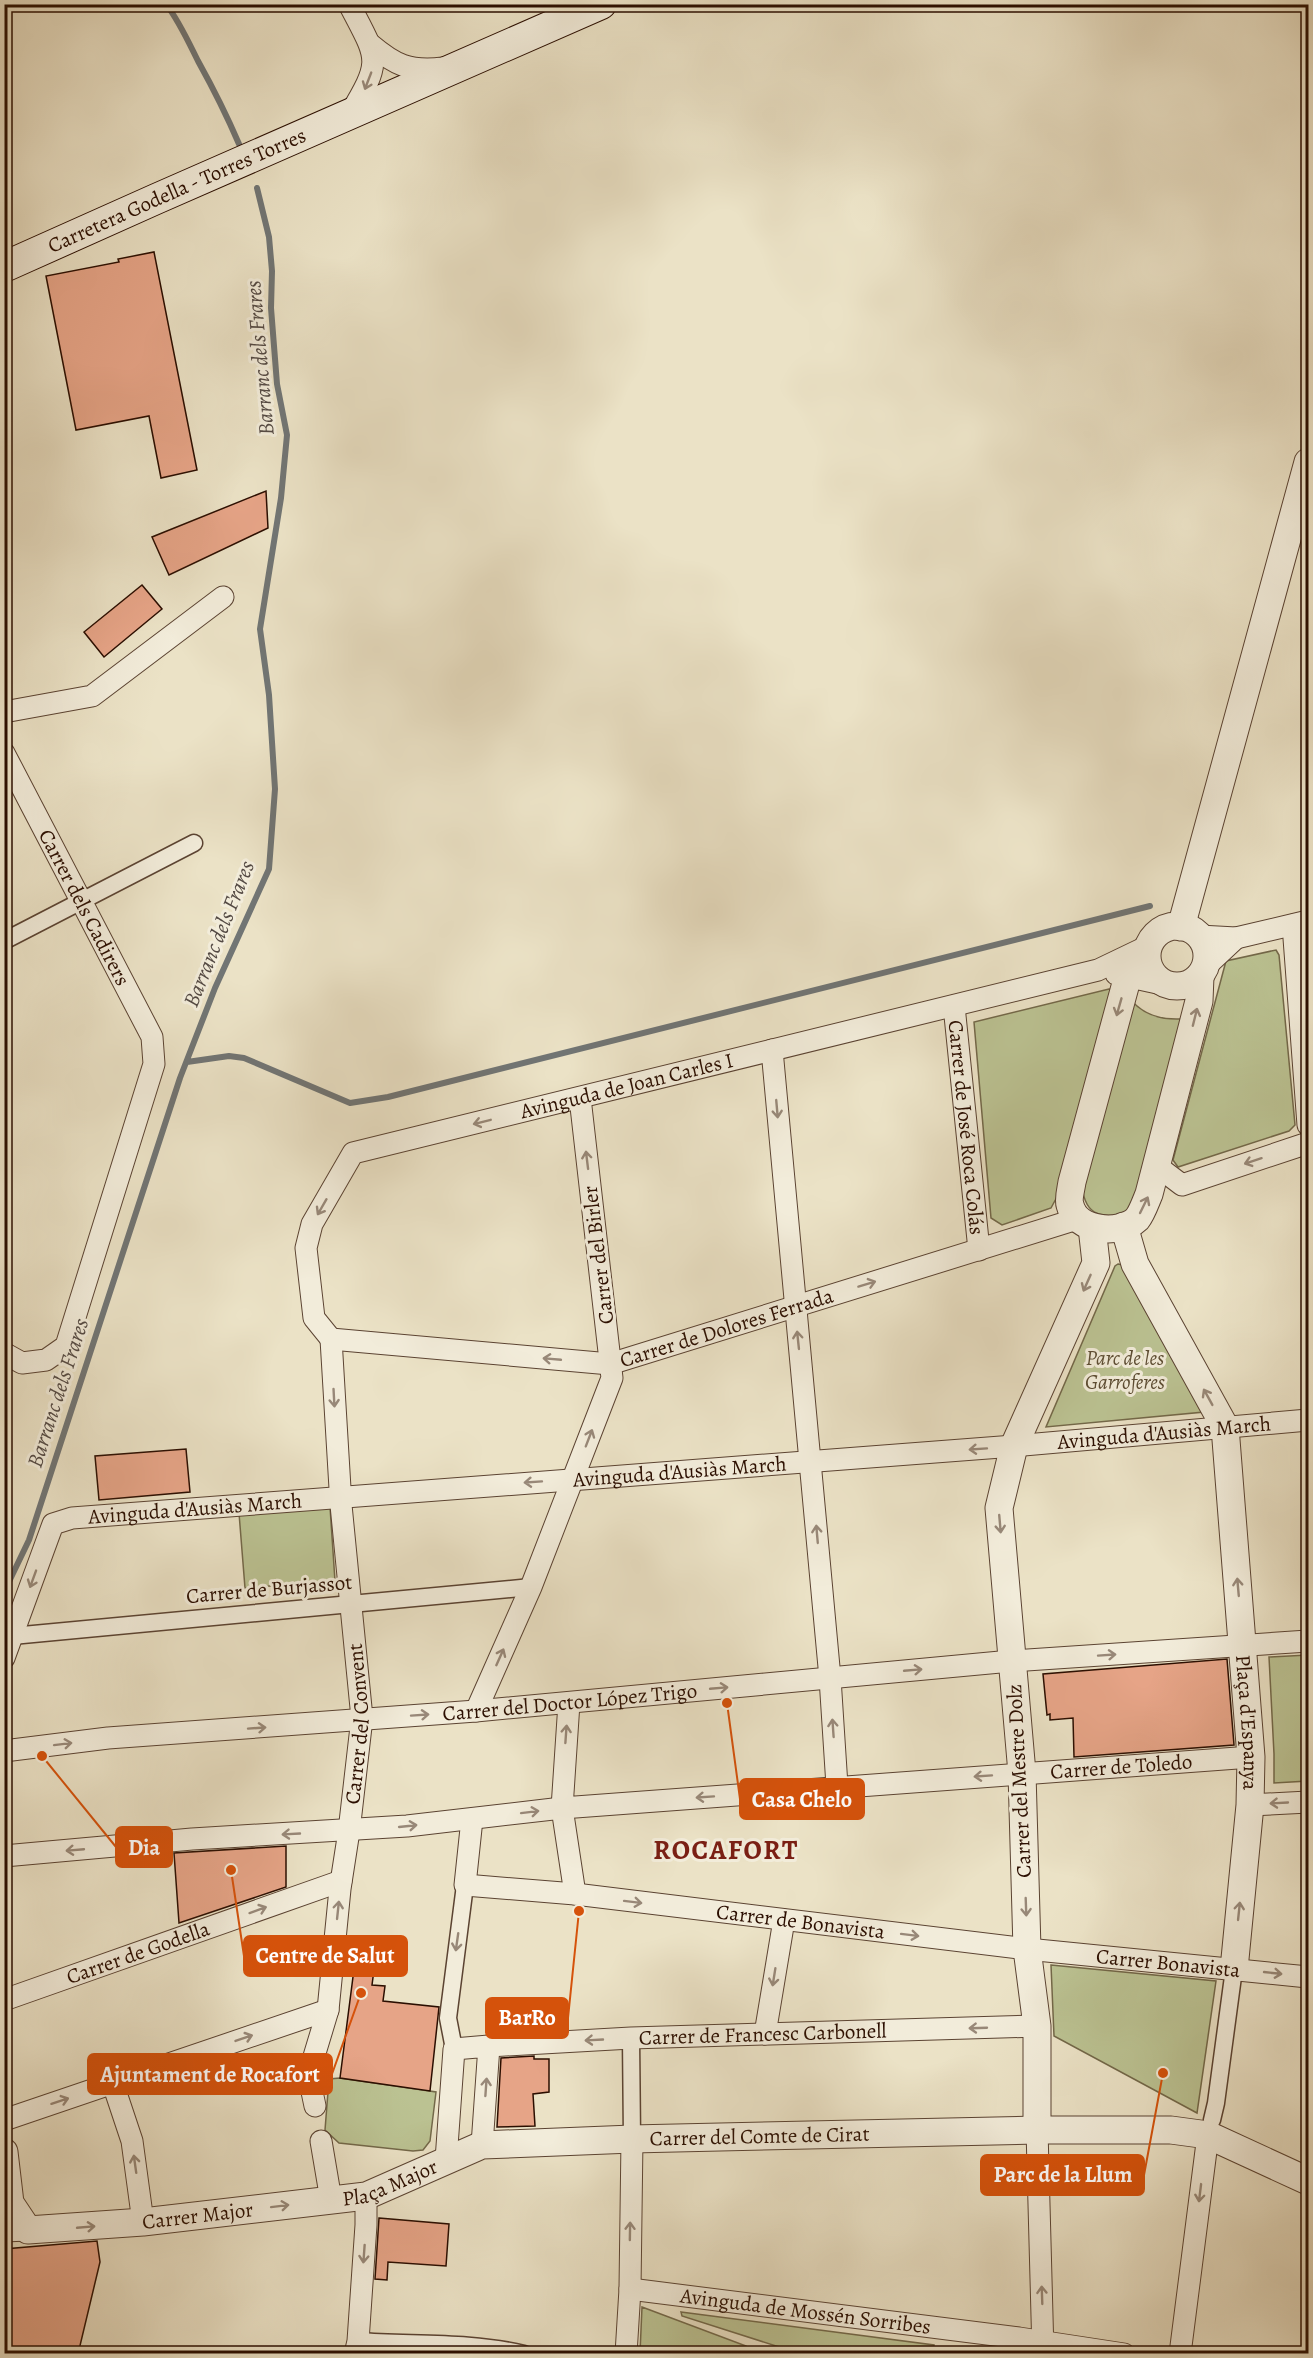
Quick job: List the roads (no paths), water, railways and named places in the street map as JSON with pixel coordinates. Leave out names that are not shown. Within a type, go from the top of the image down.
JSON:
[{"type":"main road","name":"Carretera Godella - Torres Torres","points":[[4,267],[601,4]]},
{"type":"street","points":[[349,4],[370,44],[375,62],[365,90],[349,115]]},
{"type":"street","points":[[370,44],[395,63],[407,68],[453,69]]},
{"type":"street","points":[[1190,931],[1308,462]]},
{"type":"street","points":[[4,712],[92,696],[222,597]]},
{"type":"street","name":"Carrer dels Cadirers","points":[[4,753],[152,1036],[154,1064],[66,1346],[46,1360],[13,1358]]},
{"type":"street","points":[[4,941],[194,843]]},
{"type":"street","points":[[1236,938],[1190,984],[1179,987],[1162,984],[1154,977],[1147,964],[1150,940],[1163,929],[1173,926],[1236,938],[1301,923],[1308,1125]]},
{"type":"street","points":[[1084,1223],[1108,1228],[1124,1226],[1137,1218],[1149,1194],[1207,957],[1206,946],[1190,931]]},
{"type":"street","points":[[1129,977],[1147,951]]},
{"type":"street","name":"Avinguda de Joan Carles I","points":[[331,1339],[314,1318],[306,1248],[312,1224],[353,1154],[1098,970],[1147,951]]},
{"type":"street","name":"Avinguda de Joan Carles I","points":[[1098,970],[1162,984]]},
{"type":"street","name":"Carrer del Mestre Dolz","points":[[1043,2347],[1037,2130],[1037,2026],[1027,1949],[1022,1773],[999,1508],[1014,1446],[1096,1263],[1084,1223],[1069,1205],[1072,1182],[1129,977]]},
{"type":"street","name":"Carrer de José Roca Colás","points":[[954,1006],[979,1250]]},
{"type":"street","points":[[772,1050],[830,1678],[837,1786]]},
{"type":"street","name":"Carrer del Birler","points":[[476,1711],[531,1587],[612,1378],[580,1098]]},
{"type":"street","points":[[1156,1166],[1182,1185],[1308,1143]]},
{"type":"street","name":"Carrer de Dolores Ferrada","points":[[331,1339],[610,1364],[979,1250],[1084,1223]]},
{"type":"street","points":[[1124,1226],[1135,1264],[1225,1427],[1244,1646]]},
{"type":"street","name":"Carrer del Convent","points":[[315,2106],[310,2082],[312,2063],[328,2010],[341,1881],[362,1719],[340,1496],[331,1339]]},
{"type":"street","name":"Avinguda d'Ausiàs March","points":[[12,1636],[53,1524],[72,1518],[1014,1446],[1308,1420]]},
{"type":"street","name":"Carrer de Burjassot","points":[[12,1636],[531,1587]]},
{"type":"street","points":[[4,1658],[12,1636]]},
{"type":"street","name":"Plaça d'Espanya","points":[[1308,1641],[1244,1646],[1251,1757],[1250,1805],[1308,1802]]},
{"type":"street","name":"Carrer del Doctor López Trigo","points":[[4,1751],[108,1738],[476,1711],[1011,1661],[1244,1646]]},
{"type":"street","points":[[568,1703],[562,1808],[575,1894]]},
{"type":"street","name":"Carrer de Toledo","points":[[4,1856],[192,1839],[349,1831],[562,1808],[837,1786],[1251,1757]]},
{"type":"street","points":[[1180,2354],[1210,2127],[1216,2103],[1234,1969],[1250,1805]]},
{"type":"street","points":[[472,1819],[448,2018],[454,2049],[489,2046],[482,2145]]},
{"type":"street","name":"Carrer de Godella","points":[[4,2000],[341,1881]]},
{"type":"street","name":"Carrer de Bonavista","points":[[465,1884],[575,1894],[1027,1949]]},
{"type":"street","points":[[765,2034],[784,1920]]},
{"type":"street","name":"Carrer Bonavista","points":[[1027,1949],[1308,1977]]},
{"type":"street","points":[[4,2120],[328,2010]]},
{"type":"street","name":"Carrer de Francesc Carbonell","points":[[489,2046],[631,2038],[1037,2026]]},
{"type":"street","points":[[623,2351],[630,2289],[631,2038]]},
{"type":"street","name":"Plaça Major","points":[[446,2160],[454,2049]]},
{"type":"street","points":[[113,2084],[132,2141],[143,2222]]},
{"type":"street","name":"Carrer del Comte de Cirat","points":[[482,2145],[632,2139],[1037,2130],[1171,2130],[1210,2127],[1308,2181]]},
{"type":"street","points":[[321,2141],[331,2200]]},
{"type":"street","name":"Plaça Major","points":[[331,2200],[366,2196],[482,2145]]},
{"type":"street","points":[[4,2152],[10,2204],[16,2230]]},
{"type":"street","points":[[366,2196],[366,2225],[356,2348],[465,2345],[501,2348],[524,2354]]},
{"type":"street","name":"Carrer Major","points":[[16,2230],[143,2222],[331,2200]]},
{"type":"street","name":"Avinguda de Mossén Sorribes","points":[[630,2289],[1043,2347],[1124,2354]]},
{"type":"waterway","name":"Barranc dels Frares","points":[[166,4],[183,31],[239,144]]},
{"type":"waterway","name":"Barranc dels Frares","points":[[4,1592],[29,1540],[180,1078],[215,988],[269,869],[275,789],[269,695],[260,629],[281,498],[287,435],[277,384],[271,308],[272,271],[269,237],[257,188]]},
{"type":"waterway","points":[[187,1062],[229,1056],[244,1058],[350,1103],[388,1097],[1150,906]]},
{"type":"place","name":"Casa Chelo","points":[[727,1703]]},
{"type":"place","name":"Dia","points":[[42,1756]]},
{"type":"place","name":"Centre de Salut","points":[[231,1870]]},
{"type":"place","name":"BarRo","points":[[579,1911]]},
{"type":"place","name":"Ajuntament de Rocafort","points":[[361,1993]]},
{"type":"place","name":"Parc de la Llum","points":[[1163,2073]]},
{"type":"district","name":"ROCAFORT","points":[[726,1850]]},
{"type":"park label","name":"Parc de les Garroferes","points":[[1125,1370]]}]
